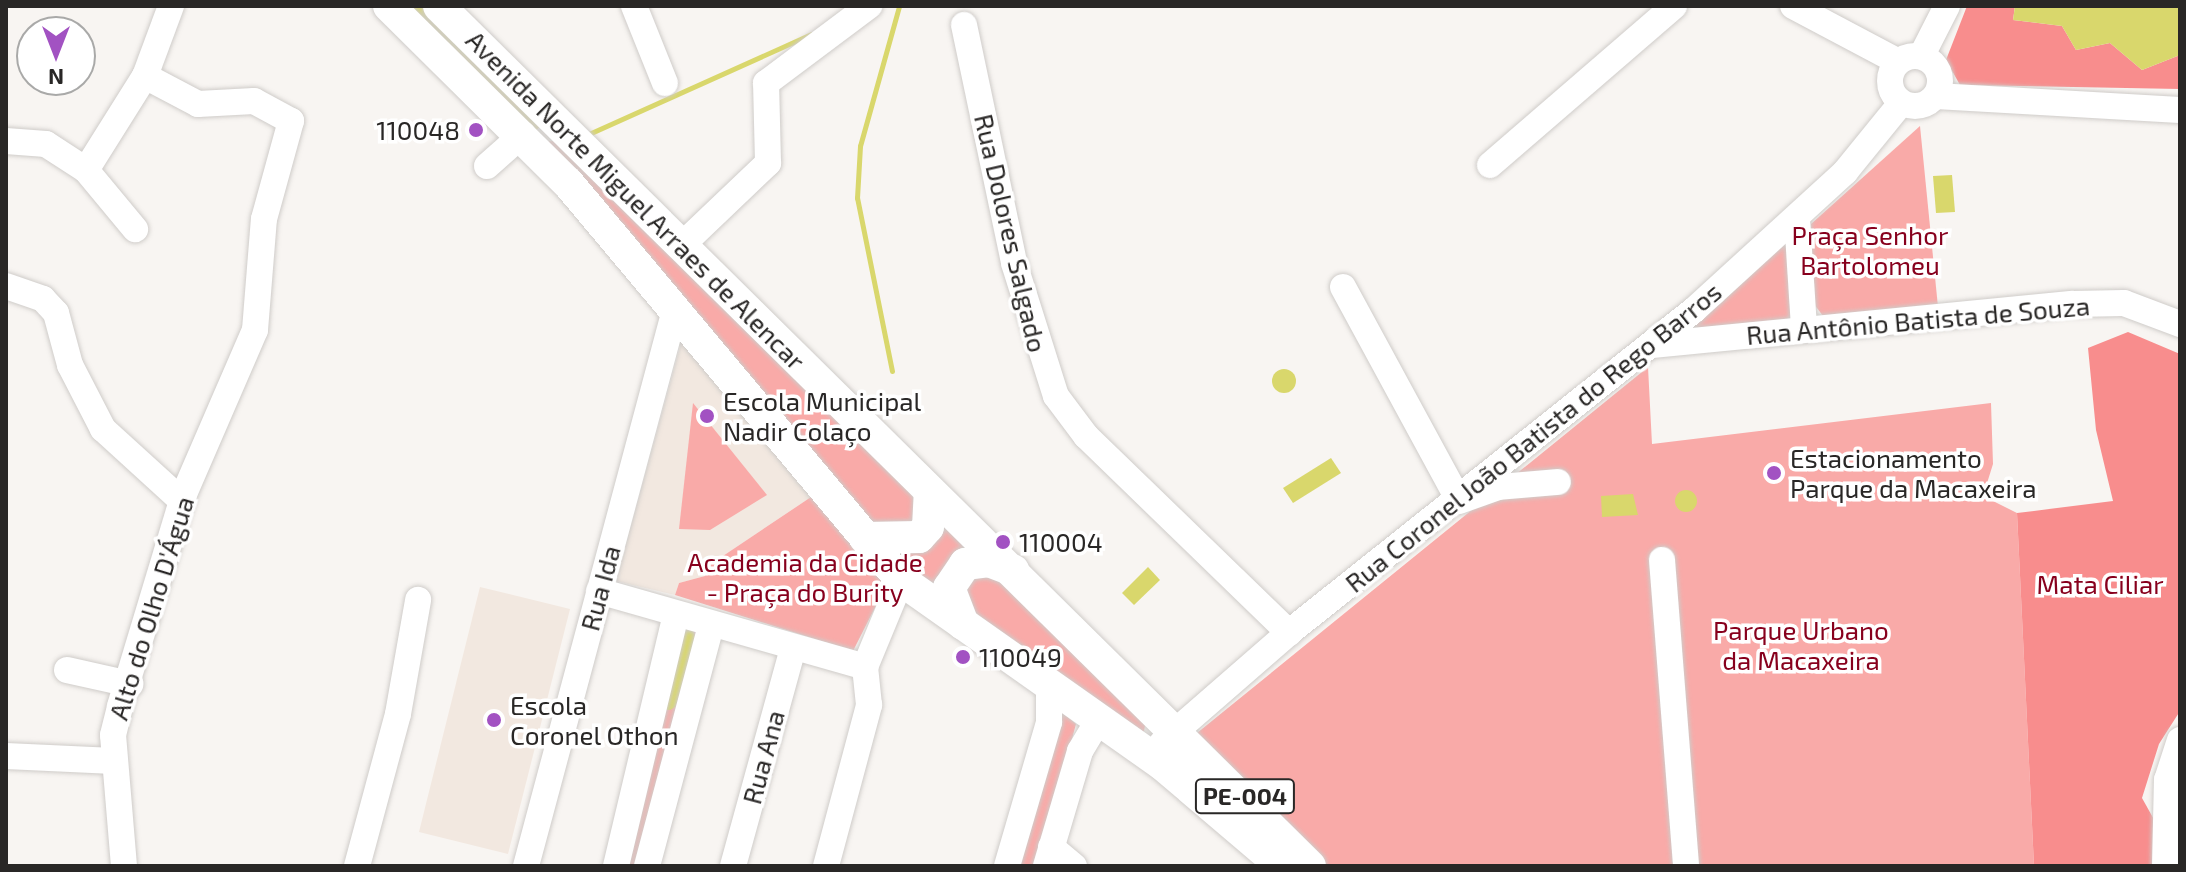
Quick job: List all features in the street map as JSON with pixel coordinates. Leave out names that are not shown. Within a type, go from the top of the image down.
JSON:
[{"type":"main road","name":"Avenida Norte Miguel Arraes de Alencar","points":[[389,6],[523,134],[901,580],[1049,687],[1150,755],[1282,866]]},
{"type":"main road","name":"Avenida Norte Miguel Arraes de Alencar","points":[[439,6],[930,493],[1016,571],[1178,728],[1310,866]]},
{"type":"main road","points":[[865,538],[919,537],[928,527],[930,493]]},
{"type":"main road","points":[[963,624],[949,588],[965,564],[989,561],[1016,571]]},
{"type":"street","points":[[86,170],[145,76],[171,6]]},
{"type":"street","points":[[634,6],[665,83]]},
{"type":"street","points":[[682,245],[768,163],[763,96],[777,71],[869,6]]},
{"type":"street","points":[[1490,165],[1674,6]]},
{"type":"street","points":[[1793,6],[1909,58],[1935,71],[1936,96],[1925,107],[1901,103],[1893,81],[1909,58],[1947,6]]},
{"type":"street","name":"Rua Dolores Salgado","points":[[964,25],[1014,263],[1056,396],[1086,436],[1289,633]]},
{"type":"street","name":"Alto do Olho D'Água","points":[[124,866],[113,735],[182,501],[220,403],[255,330],[264,219],[291,121],[254,101],[198,104],[145,76]]},
{"type":"street","points":[[1936,96],[2180,110]]},
{"type":"street","name":"Rua Coronel João Batista do Rego Barros","points":[[1150,755],[1289,633],[1652,345],[1797,219],[1888,126],[1901,103]]},
{"type":"street","points":[[487,166],[523,134]]},
{"type":"street","points":[[6,141],[46,144],[86,170],[135,229]]},
{"type":"street","points":[[1797,219],[1804,327]]},
{"type":"street","points":[[6,286],[43,299],[56,313],[70,365],[103,429],[182,501]]},
{"type":"street","points":[[1343,287],[1459,501],[1498,487],[1558,482]]},
{"type":"street","name":"Rua Antônio Batista de Souza","points":[[1652,345],[1804,327],[2124,303],[2180,324]]},
{"type":"street","name":"Rua Ida","points":[[526,866],[675,310]]},
{"type":"street","points":[[1662,560],[1686,866]]},
{"type":"street","points":[[826,866],[869,705],[865,667],[901,580]]},
{"type":"street","points":[[599,591],[865,667]]},
{"type":"street","points":[[357,866],[398,714],[418,600]]},
{"type":"street","points":[[616,866],[676,614]]},
{"type":"street","points":[[647,866],[711,625]]},
{"type":"street","name":"Rua Ana","points":[[733,866],[793,648]]},
{"type":"street","points":[[67,670],[130,684]]},
{"type":"street","points":[[1007,866],[1049,722],[1049,687]]},
{"type":"street","points":[[1074,866],[1049,856],[1080,751],[1099,719]]},
{"type":"street","points":[[2165,866],[2166,807],[2180,740]]},
{"type":"street","points":[[6,756],[114,761]]},
{"type":"street","points":[[2166,807],[2180,839]]},
{"type":"shaded area","points":[[2015,6],[2180,6],[2180,55],[2142,70],[2110,43],[2076,50],[2062,26],[2013,20]]},
{"type":"shaded area","points":[[1952,175],[1955,212],[1936,213],[1933,176]]},
{"type":"shaded area","name":"Escola Municipal Nadir Colaço","points":[[683,336],[814,495],[708,566],[705,576],[679,583],[675,595],[616,581]]},
{"type":"shaded area","points":[[1284,369],[1293,372],[1296,381],[1293,390],[1284,393],[1275,390],[1272,381],[1275,372]]},
{"type":"shaded area","points":[[1331,458],[1341,473],[1293,503],[1283,488]]},
{"type":"shaded area","points":[[1686,490],[1694,493],[1697,501],[1694,509],[1686,512],[1678,509],[1675,501],[1678,493]]},
{"type":"shaded area","points":[[1633,494],[1638,515],[1602,517],[1601,496]]},
{"type":"shaded area","points":[[1148,567],[1160,580],[1134,605],[1122,593]]},
{"type":"shaded area","name":"Escola Coronel Othon","points":[[480,587],[570,609],[508,854],[419,832]]},
{"type":"green space","points":[[1967,6],[2015,6],[2013,20],[2062,26],[2076,50],[2110,43],[2142,70],[2180,55],[2180,89],[1960,85],[1946,60]]},
{"type":"green space","name":"Praça Senhor Bartolomeu","points":[[1920,126],[1938,307],[1823,316],[1814,304],[1811,224]]},
{"type":"green space","points":[[562,140],[1148,710],[1144,731],[1132,732],[905,569],[544,142]]},
{"type":"green space","name":"Praça Senhor Bartolomeu","points":[[1791,225],[1798,325],[1662,336]]},
{"type":"green space","name":"Mata Ciliar","points":[[2128,332],[2180,354],[2180,711],[2159,744],[2142,798],[2180,866],[2034,866],[2017,513],[2113,501],[2096,430],[2088,348]]},
{"type":"green space","name":"Parque Urbano da Macaxeira","points":[[1648,367],[1652,444],[1991,403],[1993,464],[1983,496],[2017,513],[2034,866],[1316,866],[1197,733]]},
{"type":"green space","points":[[693,403],[767,495],[710,530],[679,529]]},
{"type":"green space","name":"Academia da Cidade - Praça do Burity","points":[[814,495],[886,586],[853,651],[675,595],[679,583],[705,576],[708,566]]},
{"type":"green space","points":[[678,617],[699,624],[642,866],[617,866]]},
{"type":"green space","points":[[1062,712],[1076,724],[1038,866],[1016,866]]},
{"type":"waterway","points":[[415,6],[533,121]]},
{"type":"waterway","points":[[892,371],[857,198],[860,146],[899,6]]},
{"type":"waterway","points":[[591,133],[811,34]]},
{"type":"waterway","points":[[668,701],[686,636]]},
{"type":"place","name":"110048","points":[[476,130]]},
{"type":"place","name":"Escola Municipal Nadir Colaço","points":[[707,416]]},
{"type":"place","name":"Estacionamento Parque da Macaxeira","points":[[1774,473]]},
{"type":"place","name":"110004","points":[[1003,542]]},
{"type":"place","name":"110049","points":[[963,657]]},
{"type":"place","name":"Escola Coronel Othon","points":[[494,720]]}]
